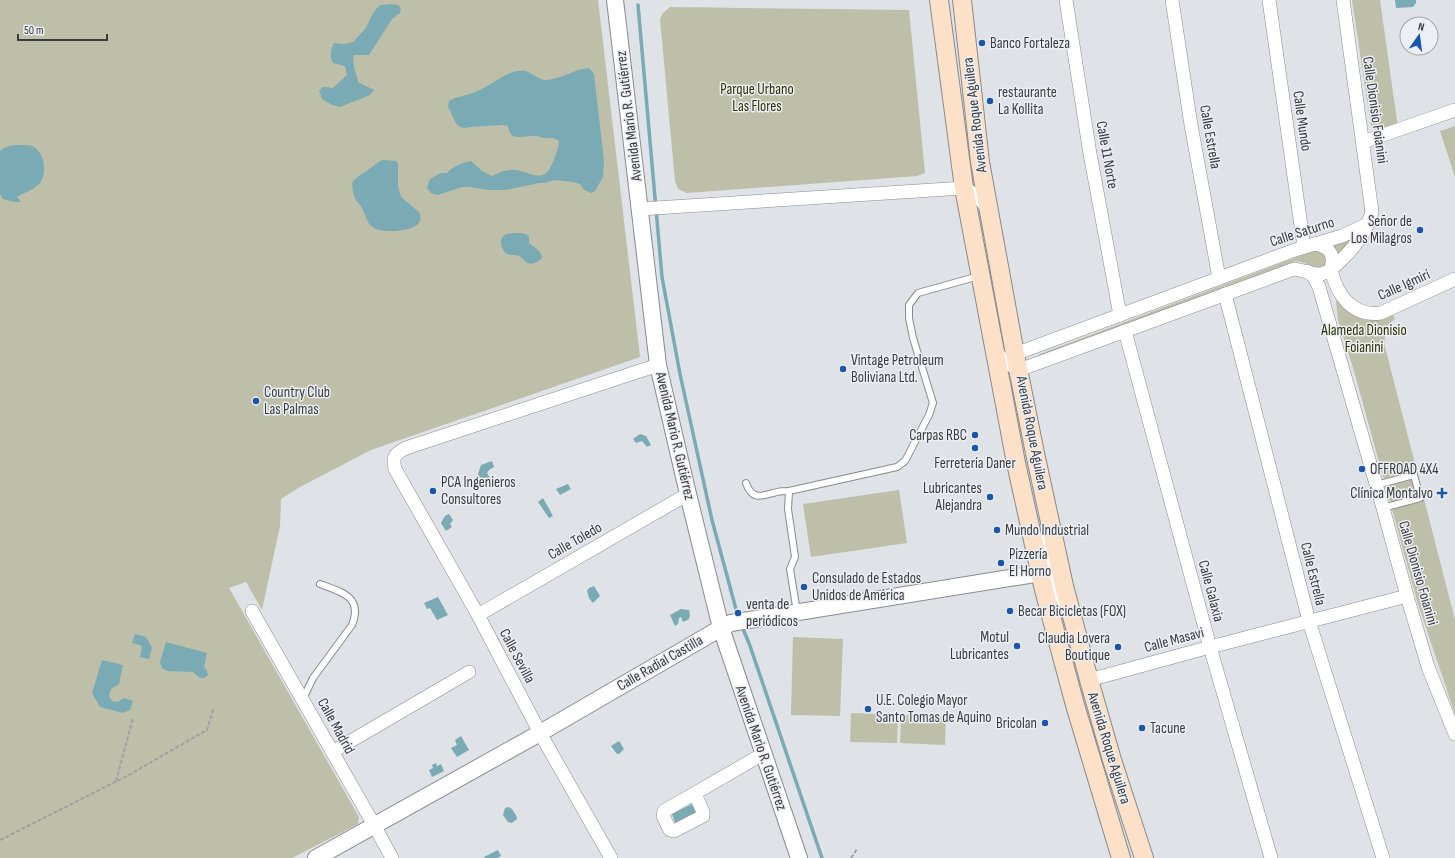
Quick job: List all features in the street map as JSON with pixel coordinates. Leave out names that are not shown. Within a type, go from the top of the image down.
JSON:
[{"type":"main road","name":"Avenida Roque Aguilera","points":[[962,0],[980,162],[1014,363],[1069,607],[1112,760],[1144,858]]},
{"type":"main road","name":"Avenida Roque Aguilera","points":[[938,1],[964,188],[1016,463],[1041,573],[1075,705],[1122,858]]},
{"type":"main road","points":[[1075,705],[1101,757],[1106,760],[1112,760]]},
{"type":"street","name":"Avenida Mario R. Gutiérrez","points":[[615,0],[644,208],[658,365],[688,494],[763,754],[799,858]]},
{"type":"street","name":"Calle 11 Norte","points":[[1066,0],[1090,154],[1120,315]]},
{"type":"street","name":"Calle Estrella","points":[[1172,0],[1191,124],[1219,278]]},
{"type":"street","name":"Calle Mundo","points":[[1270,0],[1309,245]]},
{"type":"street","name":"Calle Dionisio Foianini","points":[[1343,0],[1372,207],[1368,224]]},
{"type":"street","points":[[1363,142],[1455,110]]},
{"type":"street","points":[[964,188],[975,177],[980,162]]},
{"type":"street","points":[[644,208],[964,188],[978,197],[988,211]]},
{"type":"street","points":[[1002,391],[1006,373],[1014,363],[1125,332],[1294,269],[1305,270],[1315,274],[1326,273],[1351,250],[1362,236],[1368,224]]},
{"type":"street","name":"Calle Saturno","points":[[1014,363],[1120,315],[1309,245],[1342,236],[1368,224]]},
{"type":"street","name":"Calle Igmirí","points":[[1309,245],[1320,244],[1326,247],[1332,258],[1333,264],[1330,269],[1333,282],[1339,293],[1351,306],[1365,313],[1381,313],[1455,279]]},
{"type":"street","name":"Calle Dionisio Foianini","points":[[1325,306],[1327,280],[1330,269]]},
{"type":"street","name":"Calle Dionisio Foianini","points":[[1305,270],[1314,277],[1319,287],[1428,666],[1455,734]]},
{"type":"street","points":[[1325,306],[1339,293]]},
{"type":"street","name":"Calle Estrella","points":[[1225,294],[1309,621],[1383,858]]},
{"type":"street","name":"Calle Galaxia","points":[[1125,332],[1210,647],[1271,858]]},
{"type":"street","points":[[993,343],[997,352],[1014,363]]},
{"type":"street","name":"Calle Sevilla","points":[[611,858],[540,733],[478,615],[395,469],[393,461],[395,456],[406,448],[658,365]]},
{"type":"street","name":"Calle Toledo","points":[[478,615],[688,494]]},
{"type":"street","points":[[1050,520],[1046,562],[1041,573],[1051,579],[1069,607]]},
{"type":"street","name":"Calle Radial Castilla","points":[[316,858],[540,733],[726,625],[747,620],[1041,573]]},
{"type":"street","name":"Calle Masavi","points":[[1089,680],[1407,596]]},
{"type":"street","name":"Calle Madrid","points":[[252,610],[392,858]]},
{"type":"street","points":[[332,752],[468,672]]},
{"type":"street","points":[[695,794],[763,754]]},
{"type":"lane","points":[[746,483],[748,491],[757,496],[766,496],[778,492],[790,491],[897,467],[905,461],[929,415],[933,403],[913,338],[909,318],[910,305],[918,293],[980,276]]},
{"type":"lane","points":[[1376,485],[1414,475],[1420,498],[1383,508]]},
{"type":"lane","points":[[790,491],[788,509],[795,557],[790,569],[797,612]]},
{"type":"lane","points":[[303,699],[313,678],[352,625],[355,616],[355,606],[350,599],[342,592],[320,584]]},
{"type":"path","points":[[0,840],[116,781],[208,730],[214,707]]},
{"type":"path","points":[[116,781],[133,718]]},
{"type":"path","points":[[851,858],[857,849]]},
{"type":"green space","name":"Country Club Las Palmas","points":[[0,0],[598,0],[640,357],[371,450],[300,487],[281,499],[280,526],[262,610],[246,582],[229,588],[359,817],[358,824],[292,858],[0,858]]},
{"type":"green space","points":[[1352,0],[1380,0],[1398,128],[1387,131],[1377,131],[1371,126]]},
{"type":"green space","name":"Parque Urbano Las Flores","points":[[670,7],[909,10],[925,173],[917,176],[687,193],[678,189],[675,181],[660,19],[663,13]]},
{"type":"green space","points":[[1455,126],[1455,177],[1440,131]]},
{"type":"green space","points":[[1350,238],[1353,239],[1339,254],[1332,244]]},
{"type":"green space","points":[[1316,250],[1325,256],[1328,264],[1322,269],[1296,261],[1226,286],[1043,357],[1038,357],[1040,354]]},
{"type":"green space","name":"Alameda Dionisio Foianini","points":[[1336,301],[1339,301],[1352,312],[1363,318],[1375,319],[1392,313],[1395,319],[1387,326],[1384,343],[1455,620],[1455,714],[1418,604],[1354,371],[1338,320]]},
{"type":"green space","points":[[899,490],[907,543],[811,557],[803,504]]},
{"type":"green space","points":[[793,637],[843,639],[840,716],[791,715]]},
{"type":"green space","points":[[851,713],[898,715],[897,743],[850,742]]},
{"type":"green space","points":[[901,715],[946,717],[945,745],[900,743]]},
{"type":"water","points":[[1395,0],[1416,0],[1416,3],[1413,7],[1396,8]]},
{"type":"water","points":[[381,5],[398,5],[401,8],[400,13],[392,19],[369,55],[354,55],[353,58],[358,82],[374,90],[370,95],[340,107],[332,105],[322,99],[319,90],[324,87],[333,88],[347,75],[345,66],[333,63],[331,53],[334,43],[344,44],[353,42],[366,28],[377,8]]},
{"type":"water","points":[[589,68],[594,74],[604,161],[603,177],[595,191],[591,193],[584,190],[580,184],[573,182],[554,180],[505,190],[462,187],[438,195],[431,193],[427,188],[430,179],[441,173],[447,173],[458,165],[471,161],[482,171],[492,176],[503,171],[510,170],[517,170],[540,176],[545,174],[550,168],[554,159],[559,141],[553,138],[542,138],[537,136],[515,137],[509,132],[508,126],[504,125],[461,127],[456,122],[448,107],[449,101],[481,90],[513,72],[525,71],[545,80],[551,80],[578,70]]},
{"type":"water","points":[[29,145],[40,153],[42,158],[44,164],[44,175],[42,180],[37,186],[17,197],[21,202],[3,199],[0,194],[0,151],[8,146]]},
{"type":"water","points":[[382,160],[396,161],[398,164],[398,187],[401,197],[420,213],[420,222],[414,227],[396,231],[378,230],[371,226],[355,198],[352,183]]},
{"type":"water","points":[[509,234],[526,234],[529,237],[529,243],[540,253],[542,258],[539,261],[532,264],[528,263],[519,256],[510,255],[505,252],[501,243],[502,238]]},
{"type":"water","points":[[640,434],[646,436],[651,445],[647,447],[642,441],[636,443],[633,439]]},
{"type":"water","points":[[492,461],[494,467],[487,473],[490,478],[482,482],[478,474],[481,465]]},
{"type":"water","points":[[568,484],[571,489],[560,495],[556,489]]},
{"type":"water","points":[[543,498],[553,516],[549,518],[538,502]]},
{"type":"water","points":[[449,514],[453,520],[450,524],[452,527],[446,531],[441,523],[445,516]]},
{"type":"water","points":[[594,586],[600,596],[593,603],[589,598],[587,591],[589,588]]},
{"type":"water","points":[[438,597],[448,615],[437,620],[430,608],[427,609],[424,603]]},
{"type":"water","points":[[681,609],[689,610],[689,619],[683,622],[681,617],[679,618],[678,624],[675,626],[670,615]]},
{"type":"water","points":[[135,634],[146,637],[152,648],[149,659],[140,657],[142,647],[132,643]]},
{"type":"water","points":[[166,642],[207,653],[204,668],[206,669],[208,675],[204,678],[200,678],[193,672],[167,671],[162,668],[160,662]]},
{"type":"water","points":[[102,660],[123,665],[119,684],[111,689],[109,696],[112,701],[118,702],[124,698],[133,701],[130,710],[123,713],[100,707],[92,693]]},
{"type":"water","points":[[461,736],[469,750],[457,757],[451,748],[457,745],[455,740]]},
{"type":"water","points":[[619,741],[624,749],[617,754],[611,746]]},
{"type":"water","points":[[436,763],[437,766],[441,764],[444,771],[432,777],[429,770],[433,768],[432,765]]},
{"type":"water","points":[[692,804],[696,812],[675,823],[672,814]]},
{"type":"water","points":[[509,807],[517,817],[517,819],[512,823],[508,822],[503,815],[505,808]]},
{"type":"water","points":[[498,850],[501,856],[497,858],[484,857]]},
{"type":"waterway","points":[[638,5],[662,277],[680,374],[712,520],[737,613]]},
{"type":"waterway","points":[[743,629],[822,858]]},
{"type":"place","name":"Banco Fortaleza","points":[[982,43]]},
{"type":"place","name":"restaurante La Kollita","points":[[990,101]]},
{"type":"place","name":"Señor de Los Milagros","points":[[1420,230]]},
{"type":"place","name":"Vintage Petroleum Boliviana Ltd.","points":[[843,369]]},
{"type":"place","name":"Country Club Las Palmas","points":[[256,401]]},
{"type":"place","name":"Carpas RBC","points":[[975,435]]},
{"type":"place","name":"Ferretería Daner","points":[[975,448]]},
{"type":"place","name":"OFFROAD 4X4","points":[[1362,469]]},
{"type":"place","name":"PCA Ingenieros Consultores","points":[[433,491]]},
{"type":"place","name":"Clínica Montalvo","points":[[1442,493]]},
{"type":"place","name":"Lubricantes Alejandra","points":[[990,497]]},
{"type":"place","name":"Mundo Industrial","points":[[997,530]]},
{"type":"place","name":"Pizzería El Horno","points":[[1001,563]]},
{"type":"place","name":"Consulado de Estados Unidos de América","points":[[804,587]]},
{"type":"place","name":"Becar Bicicletas (FOX)","points":[[1010,611]]},
{"type":"place","name":"venta de periódicos","points":[[738,613]]},
{"type":"place","name":"Motul Lubricantes","points":[[1017,646]]},
{"type":"place","name":"Claudia Lovera Boutique","points":[[1118,647]]},
{"type":"place","name":"U.E. Colegio Mayor Santo Tomas de Aquino","points":[[868,709]]},
{"type":"place","name":"Bricolan","points":[[1045,723]]},
{"type":"place","name":"Tacune","points":[[1142,728]]}]
